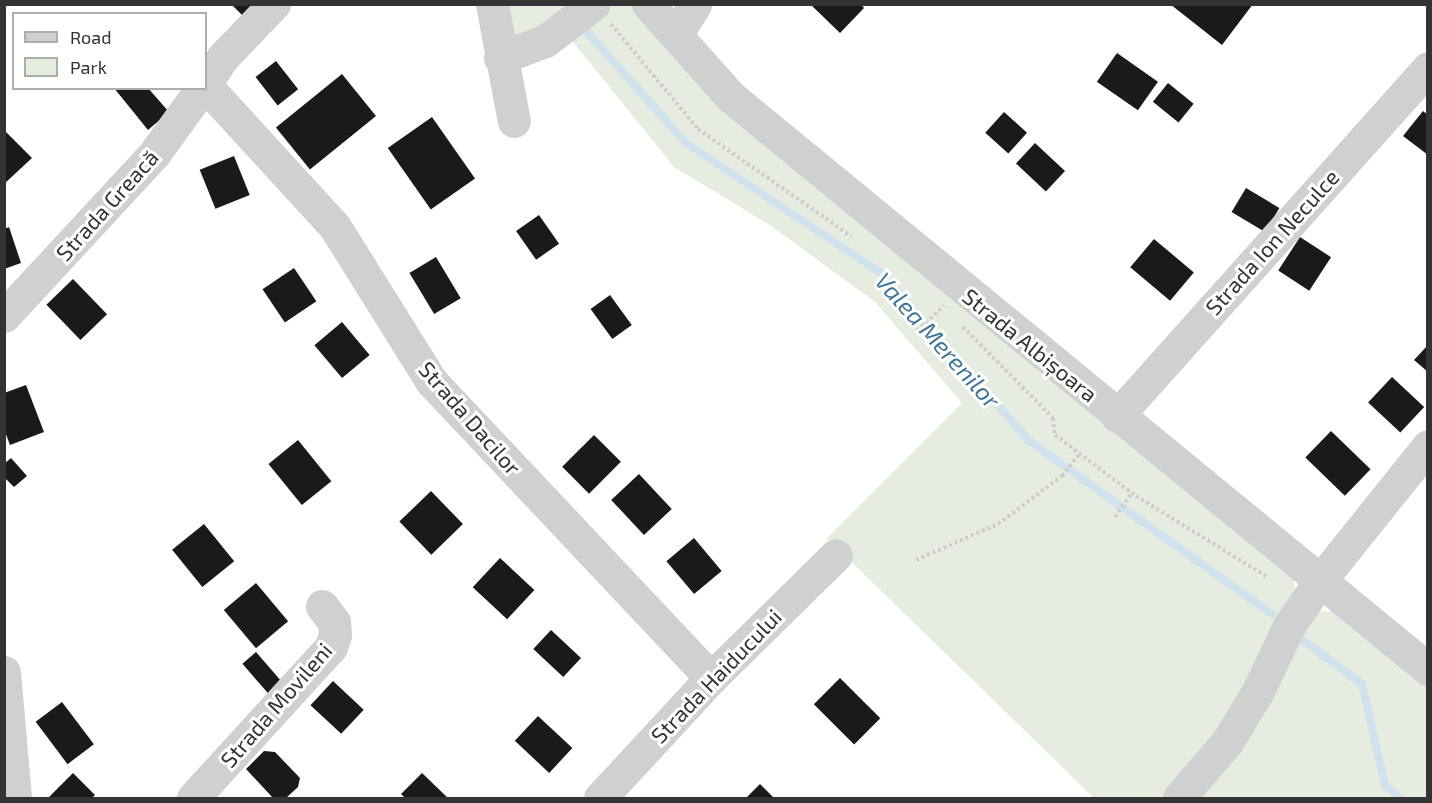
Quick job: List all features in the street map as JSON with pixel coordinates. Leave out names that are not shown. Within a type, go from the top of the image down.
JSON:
[{"type":"street","name":"Strada Greacă","points":[[207,81],[223,57],[274,4]]},
{"type":"street","points":[[492,4],[500,58],[514,121]]},
{"type":"street","name":"Strada Albișoara","points":[[648,4],[731,97],[1319,582],[1428,669]]},
{"type":"street","points":[[676,35],[695,4]]},
{"type":"street","points":[[500,58],[597,12]]},
{"type":"street","name":"Strada Ion Neculce","points":[[1117,416],[1428,68]]},
{"type":"street","name":"Strada Dacilor","points":[[207,89],[335,227],[432,382],[711,678]]},
{"type":"street","name":"Strada Greacă","points":[[4,316],[154,154],[201,90]]},
{"type":"street","points":[[1179,798],[1227,742],[1258,691],[1289,626],[1319,582],[1428,446]]},
{"type":"street","name":"Strada Haiducului","points":[[600,798],[711,678],[836,555]]},
{"type":"street","name":"Strada Movileni","points":[[193,798],[331,647],[335,635],[334,622],[322,606]]},
{"type":"street","points":[[4,672],[15,798]]},
{"type":"path","points":[[597,12],[698,129],[860,242]]},
{"type":"path","points":[[934,299],[951,315]]},
{"type":"path","points":[[917,331],[938,312]]},
{"type":"path","points":[[958,323],[1053,418],[1055,435],[1131,494],[1267,577],[1319,582]]},
{"type":"path","points":[[916,561],[998,524],[1062,476],[1079,454]]},
{"type":"path","points":[[1115,518],[1131,494]]},
{"type":"green space","points":[[503,5],[636,5],[1291,572],[1295,587],[1292,603],[1215,742],[1167,798],[1094,798],[827,538],[962,403],[875,302],[770,225],[674,167],[557,22],[517,44]]},
{"type":"green space","points":[[1337,611],[1427,686],[1427,798],[1193,798],[1313,612]]},
{"type":"building","points":[[231,4],[255,4],[245,18]]},
{"type":"building","points":[[810,4],[861,4],[864,8],[840,33]]},
{"type":"building","points":[[1170,4],[1253,4],[1222,45]]},
{"type":"building","points":[[1117,53],[1158,82],[1138,110],[1097,82]]},
{"type":"building","points":[[276,61],[298,89],[278,105],[256,77]]},
{"type":"building","points":[[342,74],[376,116],[310,169],[276,127]]},
{"type":"building","points":[[1168,83],[1194,104],[1179,122],[1153,102]]},
{"type":"building","points":[[116,90],[150,90],[169,112],[148,130]]},
{"type":"building","points":[[1423,111],[1428,115],[1428,155],[1403,136]]},
{"type":"building","points":[[1004,112],[1027,133],[1008,154],[985,133]]},
{"type":"building","points":[[432,117],[475,178],[431,209],[388,148]]},
{"type":"building","points":[[4,130],[32,158],[4,184]]},
{"type":"building","points":[[1035,143],[1065,171],[1046,191],[1016,163]]},
{"type":"building","points":[[234,156],[250,195],[215,209],[200,170]]},
{"type":"building","points":[[1246,188],[1279,208],[1265,232],[1232,212]]},
{"type":"building","points":[[539,215],[559,244],[536,260],[516,231]]},
{"type":"building","points":[[9,227],[21,263],[4,269],[4,229]]},
{"type":"building","points":[[1300,237],[1331,257],[1309,291],[1278,271]]},
{"type":"building","points":[[1154,239],[1194,272],[1170,301],[1130,267]]},
{"type":"building","points":[[436,257],[461,298],[434,314],[409,273]]},
{"type":"building","points":[[294,268],[316,301],[285,322],[262,289]]},
{"type":"building","points":[[73,279],[107,314],[80,340],[46,305]]},
{"type":"building","points":[[610,295],[632,325],[612,339],[591,309]]},
{"type":"building","points":[[342,322],[370,355],[342,378],[314,345]]},
{"type":"building","points":[[1428,345],[1428,372],[1414,360]]},
{"type":"building","points":[[1392,377],[1424,407],[1400,433],[1368,403]]},
{"type":"building","points":[[26,385],[44,432],[10,445],[4,429],[4,393]]},
{"type":"building","points":[[1331,431],[1371,469],[1345,496],[1305,458]]},
{"type":"building","points":[[594,435],[621,462],[589,494],[562,467]]},
{"type":"building","points":[[298,440],[331,481],[302,505],[268,464]]},
{"type":"building","points":[[11,458],[27,476],[14,487],[4,477],[4,464]]},
{"type":"building","points":[[639,474],[672,509],[644,535],[611,500]]},
{"type":"building","points":[[431,491],[463,524],[431,555],[399,522]]},
{"type":"building","points":[[204,524],[234,561],[202,587],[172,550]]},
{"type":"building","points":[[694,538],[722,571],[694,594],[666,561]]},
{"type":"building","points":[[500,558],[534,590],[507,619],[473,587]]},
{"type":"building","points":[[256,583],[288,621],[256,648],[224,610]]},
{"type":"building","points":[[551,630],[581,658],[563,677],[533,649]]},
{"type":"building","points":[[256,652],[282,682],[269,694],[242,664]]},
{"type":"building","points":[[840,678],[880,718],[854,744],[814,704]]},
{"type":"building","points":[[333,681],[364,710],[341,734],[310,705]]},
{"type":"building","points":[[62,702],[94,744],[68,764],[36,722]]},
{"type":"building","points":[[538,716],[572,748],[549,773],[515,741]]},
{"type":"building","points":[[264,751],[275,752],[300,778],[298,787],[286,798],[273,798],[246,769]]},
{"type":"building","points":[[73,773],[95,795],[92,798],[48,798]]},
{"type":"building","points":[[422,773],[448,798],[405,798],[401,794]]},
{"type":"building","points":[[760,784],[774,798],[746,798]]},
{"type":"waterway","name":"Valea Merenilor","points":[[580,24],[686,143],[881,273],[1028,440],[1272,614]]},
{"type":"waterway","name":"Valea Merenilor","points":[[1304,641],[1362,684],[1385,785],[1400,798]]}]
